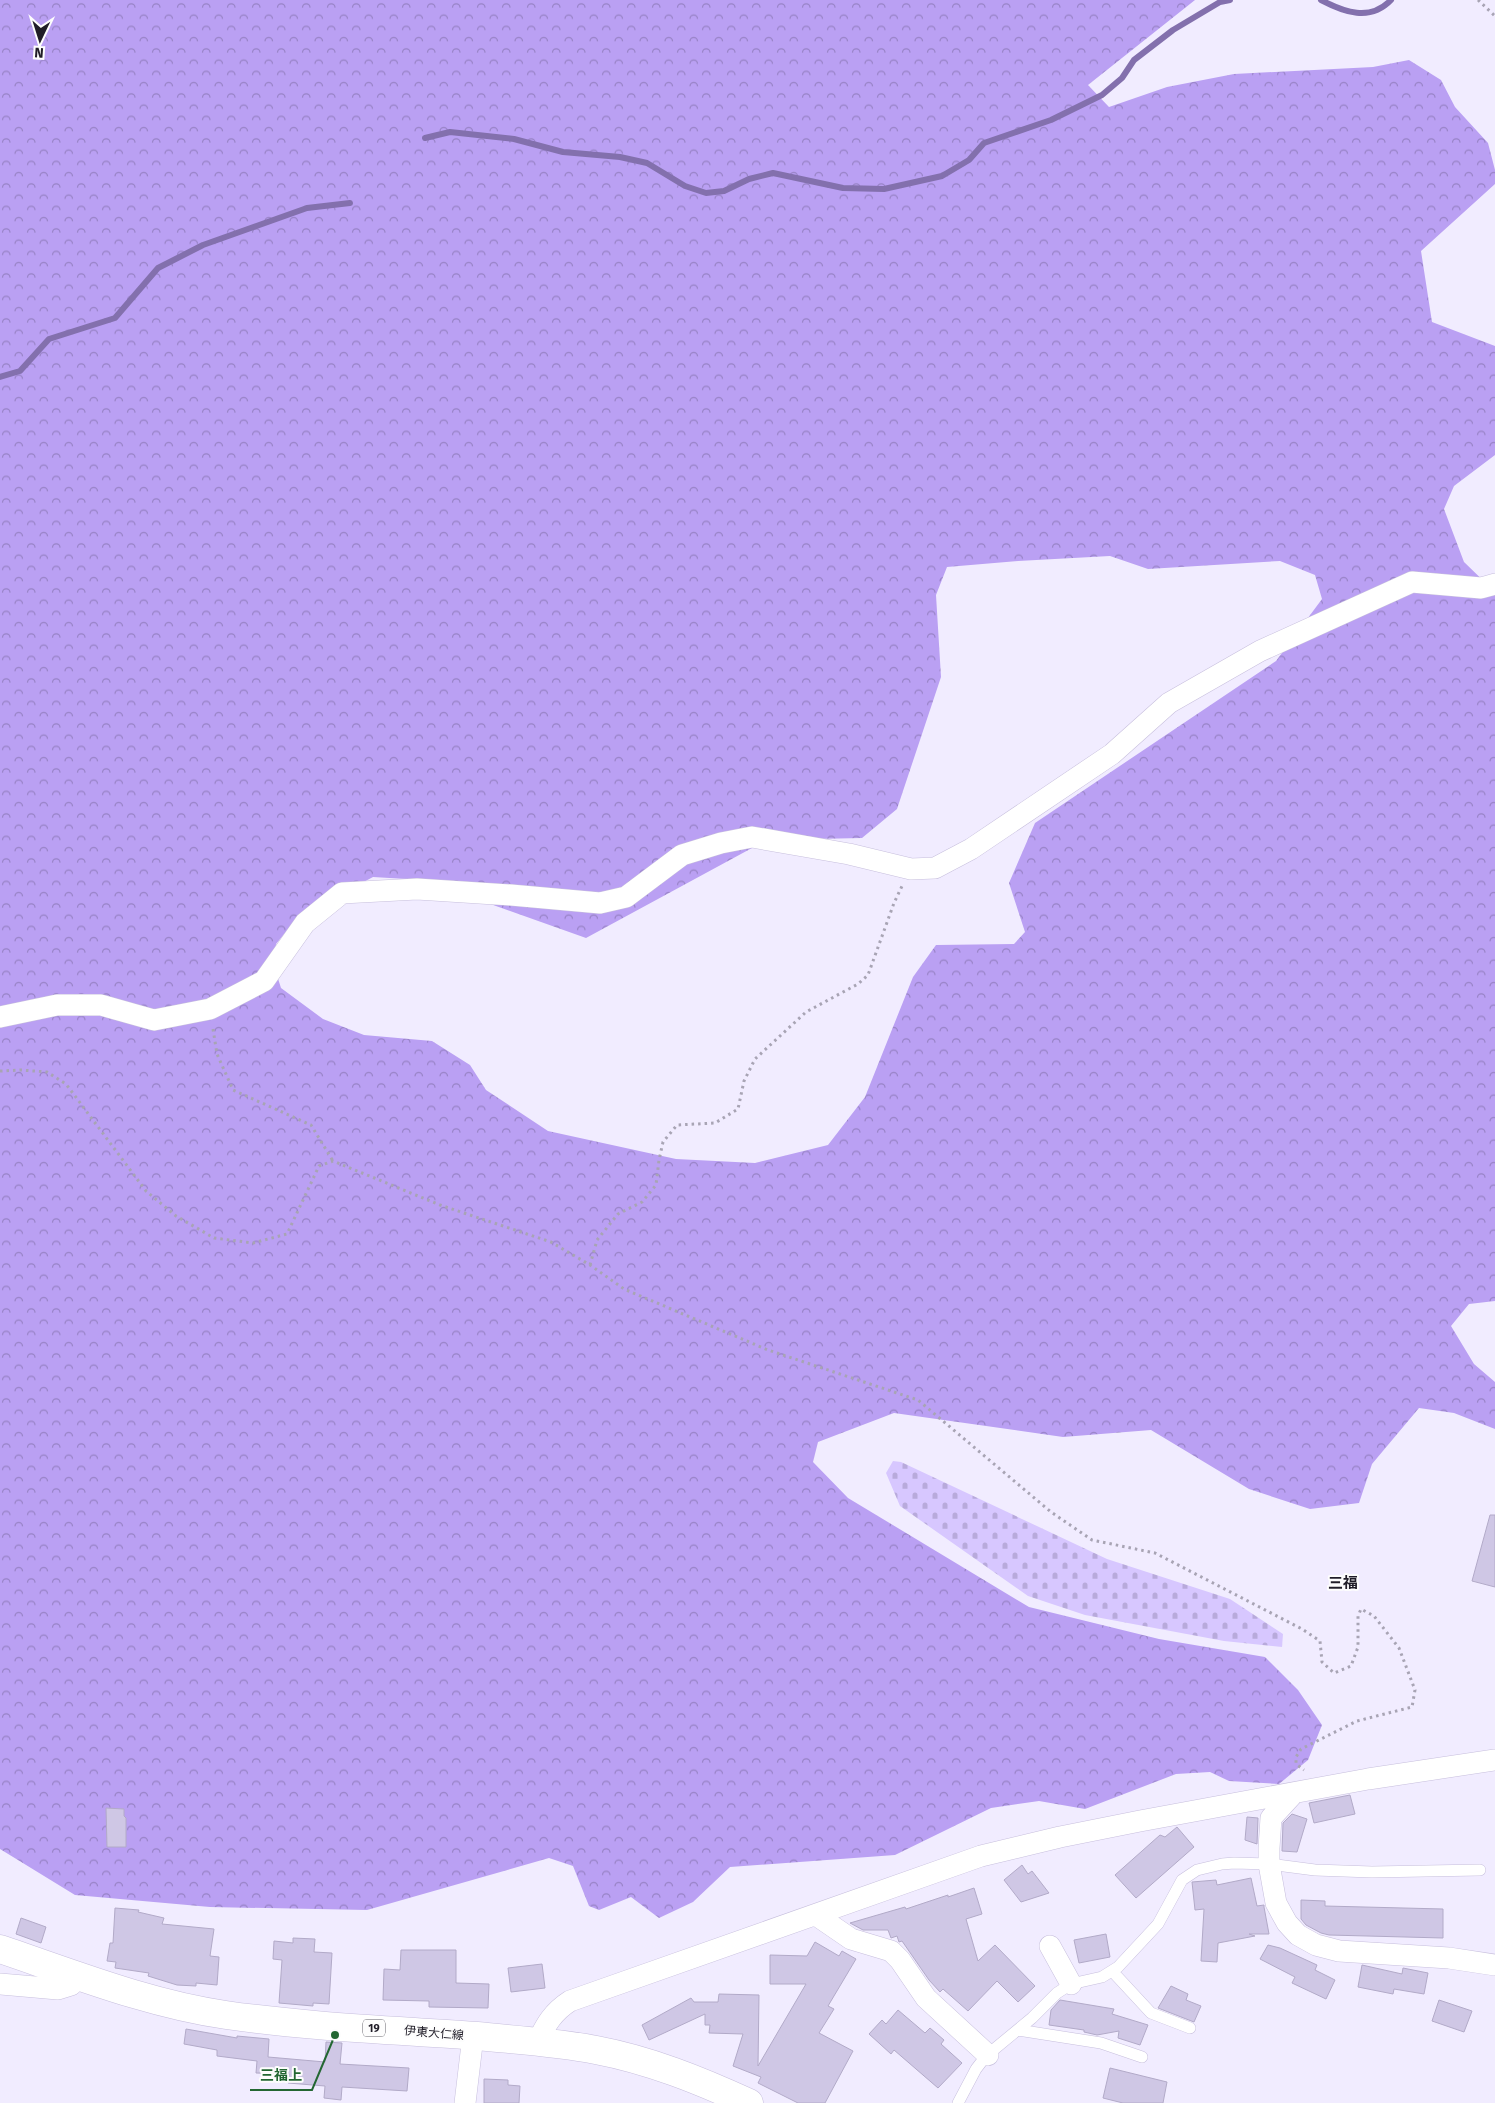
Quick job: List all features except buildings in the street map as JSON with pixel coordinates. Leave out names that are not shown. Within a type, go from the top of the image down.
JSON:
[{"type":"main road","name":"伊東大仁線","points":[[0,1949],[80,1976],[192,2010],[304,2023],[538,2041],[596,2050],[645,2062],[702,2081],[749,2103]]},
{"type":"street","points":[[0,1018],[57,1005],[101,1005],[154,1020],[210,1009],[264,982],[305,923],[342,893],[417,889],[600,903],[626,897],[682,855],[721,843],[752,837],[849,854],[911,869],[935,868],[971,848],[1112,754],[1170,703],[1260,651],[1412,582],[1481,588],[1495,584]]},
{"type":"street","points":[[538,2041],[546,2023],[557,2009],[570,2001],[981,1856],[1060,1836],[1294,1792],[1495,1760]]},
{"type":"street","points":[[1294,1792],[1271,1818],[1268,1848],[1276,1902],[1287,1923],[1298,1935],[1316,1945],[1339,1951],[1449,1958],[1495,1965]]},
{"type":"street","points":[[816,1915],[851,1938],[891,1951],[900,1960],[926,1998],[988,2055]]},
{"type":"street","points":[[1050,1946],[1071,1984]]},
{"type":"street","points":[[0,1984],[58,1989],[71,1985],[80,1976]]},
{"type":"street","points":[[465,2103],[474,2036]]},
{"type":"lane","points":[[958,2103],[976,2069],[988,2055],[1057,1993],[1071,1984],[1102,1977],[1112,1972],[1158,1924],[1177,1888],[1187,1875],[1222,1864],[1269,1864],[1315,1870],[1372,1872],[1480,1870]]},
{"type":"lane","points":[[1112,1972],[1151,2013],[1190,2028]]},
{"type":"lane","points":[[1018,2030],[1102,2043],[1142,2057]]},
{"type":"path","points":[[1478,0],[1495,16]]},
{"type":"path","points":[[590,1265],[598,1240],[618,1214],[642,1202],[656,1185],[658,1160],[663,1142],[677,1125],[715,1123],[738,1108],[744,1082],[755,1058],[806,1012],[858,984],[868,975],[894,903],[911,869]]},
{"type":"path","points":[[210,1009],[217,1054],[233,1090],[311,1125],[333,1161],[440,1205],[551,1242],[590,1265],[624,1289],[768,1350],[918,1400],[1051,1512],[1092,1540],[1155,1553],[1302,1629],[1320,1641],[1322,1662],[1334,1673],[1351,1666],[1358,1647],[1358,1616],[1361,1609],[1374,1616],[1399,1648],[1415,1690],[1412,1706],[1357,1721],[1301,1749],[1296,1757],[1296,1764],[1303,1770],[1310,1769]]},
{"type":"path","points":[[0,1072],[21,1070],[47,1072],[66,1084],[146,1191],[176,1216],[214,1238],[253,1243],[287,1234],[319,1166],[333,1161]]},
{"type":"green space","points":[[0,0],[1195,0],[1088,85],[1109,107],[1167,87],[1234,74],[1373,67],[1409,60],[1441,80],[1455,107],[1488,143],[1495,170],[1495,184],[1421,251],[1432,322],[1495,346],[1495,455],[1454,486],[1444,509],[1464,562],[1495,592],[1495,1301],[1469,1304],[1451,1326],[1474,1364],[1495,1382],[1495,1429],[1454,1413],[1419,1408],[1372,1464],[1359,1503],[1310,1509],[1249,1489],[1151,1430],[1063,1437],[894,1413],[818,1442],[813,1462],[848,1498],[1029,1607],[1159,1639],[1265,1657],[1298,1690],[1322,1725],[1308,1760],[1279,1784],[1229,1781],[1210,1772],[1176,1774],[1085,1809],[1039,1801],[991,1808],[895,1855],[730,1867],[693,1902],[659,1918],[631,1897],[599,1910],[589,1906],[573,1866],[549,1858],[367,1910],[210,1907],[75,1895],[0,1849]],"holes":[[[1110,556],[1148,569],[1280,561],[1315,575],[1322,599],[1276,661],[1035,823],[1009,883],[1025,932],[1014,944],[936,945],[913,977],[865,1097],[828,1145],[755,1163],[676,1159],[548,1131],[486,1090],[470,1065],[432,1041],[364,1035],[323,1019],[281,988],[274,966],[276,944],[298,917],[373,877],[423,880],[586,938],[767,840],[862,838],[897,809],[941,677],[936,595],[947,567]]]},
{"type":"green space","points":[[893,1461],[901,1462],[1107,1559],[1230,1599],[1283,1634],[1282,1647],[1224,1641],[1085,1615],[1028,1596],[900,1506],[886,1473]]},
{"type":"waterway","points":[[425,138],[450,132],[514,139],[563,152],[620,157],[647,163],[685,186],[706,193],[724,191],[749,179],[773,173],[843,188],[884,189],[942,176],[969,160],[984,143],[1051,120],[1102,95],[1122,78],[1134,60],[1173,30],[1220,2],[1230,0]]},
{"type":"waterway","points":[[1321,0],[1357,13],[1374,11],[1383,7],[1391,0]]},
{"type":"waterway","points":[[0,377],[20,371],[49,339],[115,318],[158,268],[203,245],[307,208],[350,203]]},
{"type":"place","name":"三福上","points":[[335,2035]]},
{"type":"district","name":"三福","points":[[1343,1583]]}]
